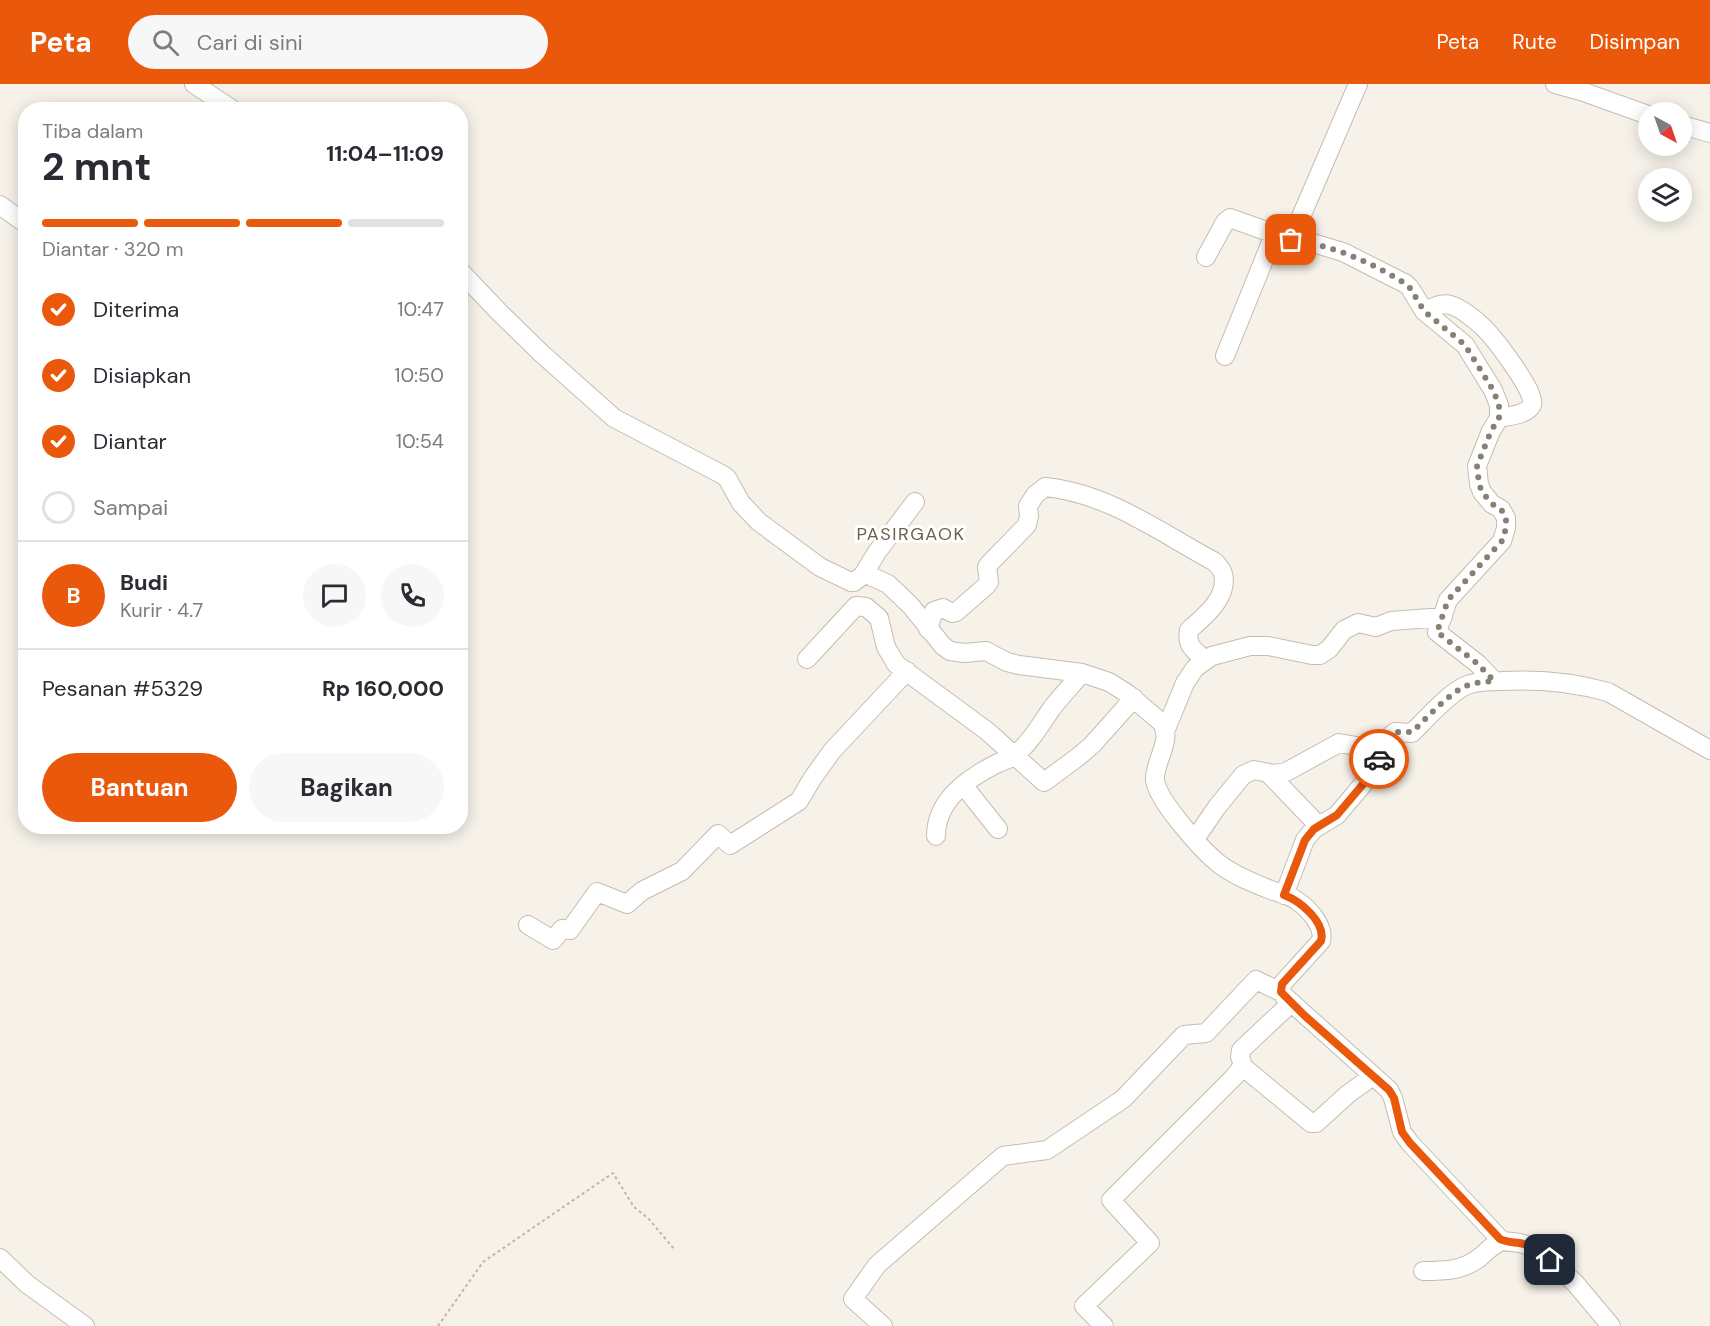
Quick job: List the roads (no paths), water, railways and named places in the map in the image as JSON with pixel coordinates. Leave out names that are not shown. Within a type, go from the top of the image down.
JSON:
[{"type":"street","points":[[194,84],[221,102]]},
{"type":"street","points":[[1225,356],[1358,84]]},
{"type":"street","points":[[1555,84],[1638,111]]},
{"type":"street","points":[[1692,128],[1710,133]]},
{"type":"street","points":[[0,205],[18,218]]},
{"type":"street","points":[[1206,257],[1225,222],[1230,218],[1282,237],[1343,252],[1401,281],[1410,288],[1424,311],[1465,345],[1493,390],[1499,405],[1499,418],[1491,431],[1477,466],[1482,492],[1492,504],[1501,509],[1506,518],[1506,528],[1502,541],[1448,600],[1437,632],[1478,664],[1494,681]]},
{"type":"street","points":[[468,279],[533,345],[614,418],[723,475],[741,503],[755,519],[820,567],[843,580],[854,582],[863,575],[877,552],[915,502]]},
{"type":"street","points":[[1424,311],[1443,304],[1457,308],[1484,327],[1517,371],[1530,390],[1533,402],[1531,407],[1523,412],[1499,418]]},
{"type":"street","points":[[928,628],[934,612],[943,608],[952,613],[956,612],[986,586],[989,582],[987,567],[1027,525],[1028,506],[1035,495],[1045,487],[1066,489],[1133,514],[1215,562],[1223,572],[1224,583],[1221,595],[1206,615],[1189,630],[1187,640],[1193,650],[1205,660]]},
{"type":"street","points":[[863,575],[868,574],[879,578],[895,589],[943,646],[956,653],[986,651],[1007,662],[1082,673],[1109,682],[1134,699],[1166,729]]},
{"type":"street","points":[[807,659],[856,606],[866,607],[879,618],[886,647],[896,663],[987,731],[1042,782],[1092,745],[1134,699]]},
{"type":"street","points":[[1286,997],[1282,984],[1321,941],[1320,927],[1296,900],[1231,872],[1216,861],[1181,823],[1163,799],[1156,783],[1166,729],[1185,683],[1195,668],[1205,660],[1231,650],[1250,646],[1268,646],[1320,655],[1329,649],[1344,630],[1358,623],[1376,627],[1391,621],[1443,617]]},
{"type":"street","points":[[528,925],[552,940],[562,929],[570,930],[597,892],[627,904],[642,891],[682,871],[718,834],[730,845],[786,811],[799,801],[832,750],[907,671]]},
{"type":"street","points":[[936,836],[937,820],[945,804],[963,785],[997,764],[1014,757],[1082,673]]},
{"type":"street","points":[[1195,839],[1217,807],[1243,776],[1254,770],[1268,773],[1286,772],[1338,744],[1374,749],[1395,732],[1412,732],[1450,697],[1465,686],[1473,684],[1494,681],[1553,681],[1592,687],[1608,692],[1710,750]]},
{"type":"street","points":[[1284,895],[1305,840],[1319,826],[1337,815],[1381,763],[1374,749]]},
{"type":"street","points":[[1268,773],[1319,826]]},
{"type":"street","points":[[963,785],[998,829]]},
{"type":"street","points":[[883,1326],[853,1299],[877,1265],[1003,1156],[1047,1150],[1123,1099],[1184,1035],[1206,1033],[1256,980],[1286,997],[1392,1095],[1400,1125],[1410,1143],[1503,1241]]},
{"type":"street","points":[[1286,997],[1241,1050],[1242,1066],[1311,1122],[1316,1123],[1348,1094],[1373,1076]]},
{"type":"street","points":[[1104,1326],[1084,1306],[1150,1243],[1111,1200],[1233,1078],[1242,1066]]},
{"type":"street","points":[[1423,1271],[1456,1269],[1479,1258],[1493,1244],[1503,1241],[1520,1243],[1536,1248],[1575,1283],[1611,1326]]},
{"type":"street","points":[[0,1258],[27,1284],[85,1326]]},
{"type":"district","name":"PASIRGAOK","points":[[911,534]]}]
